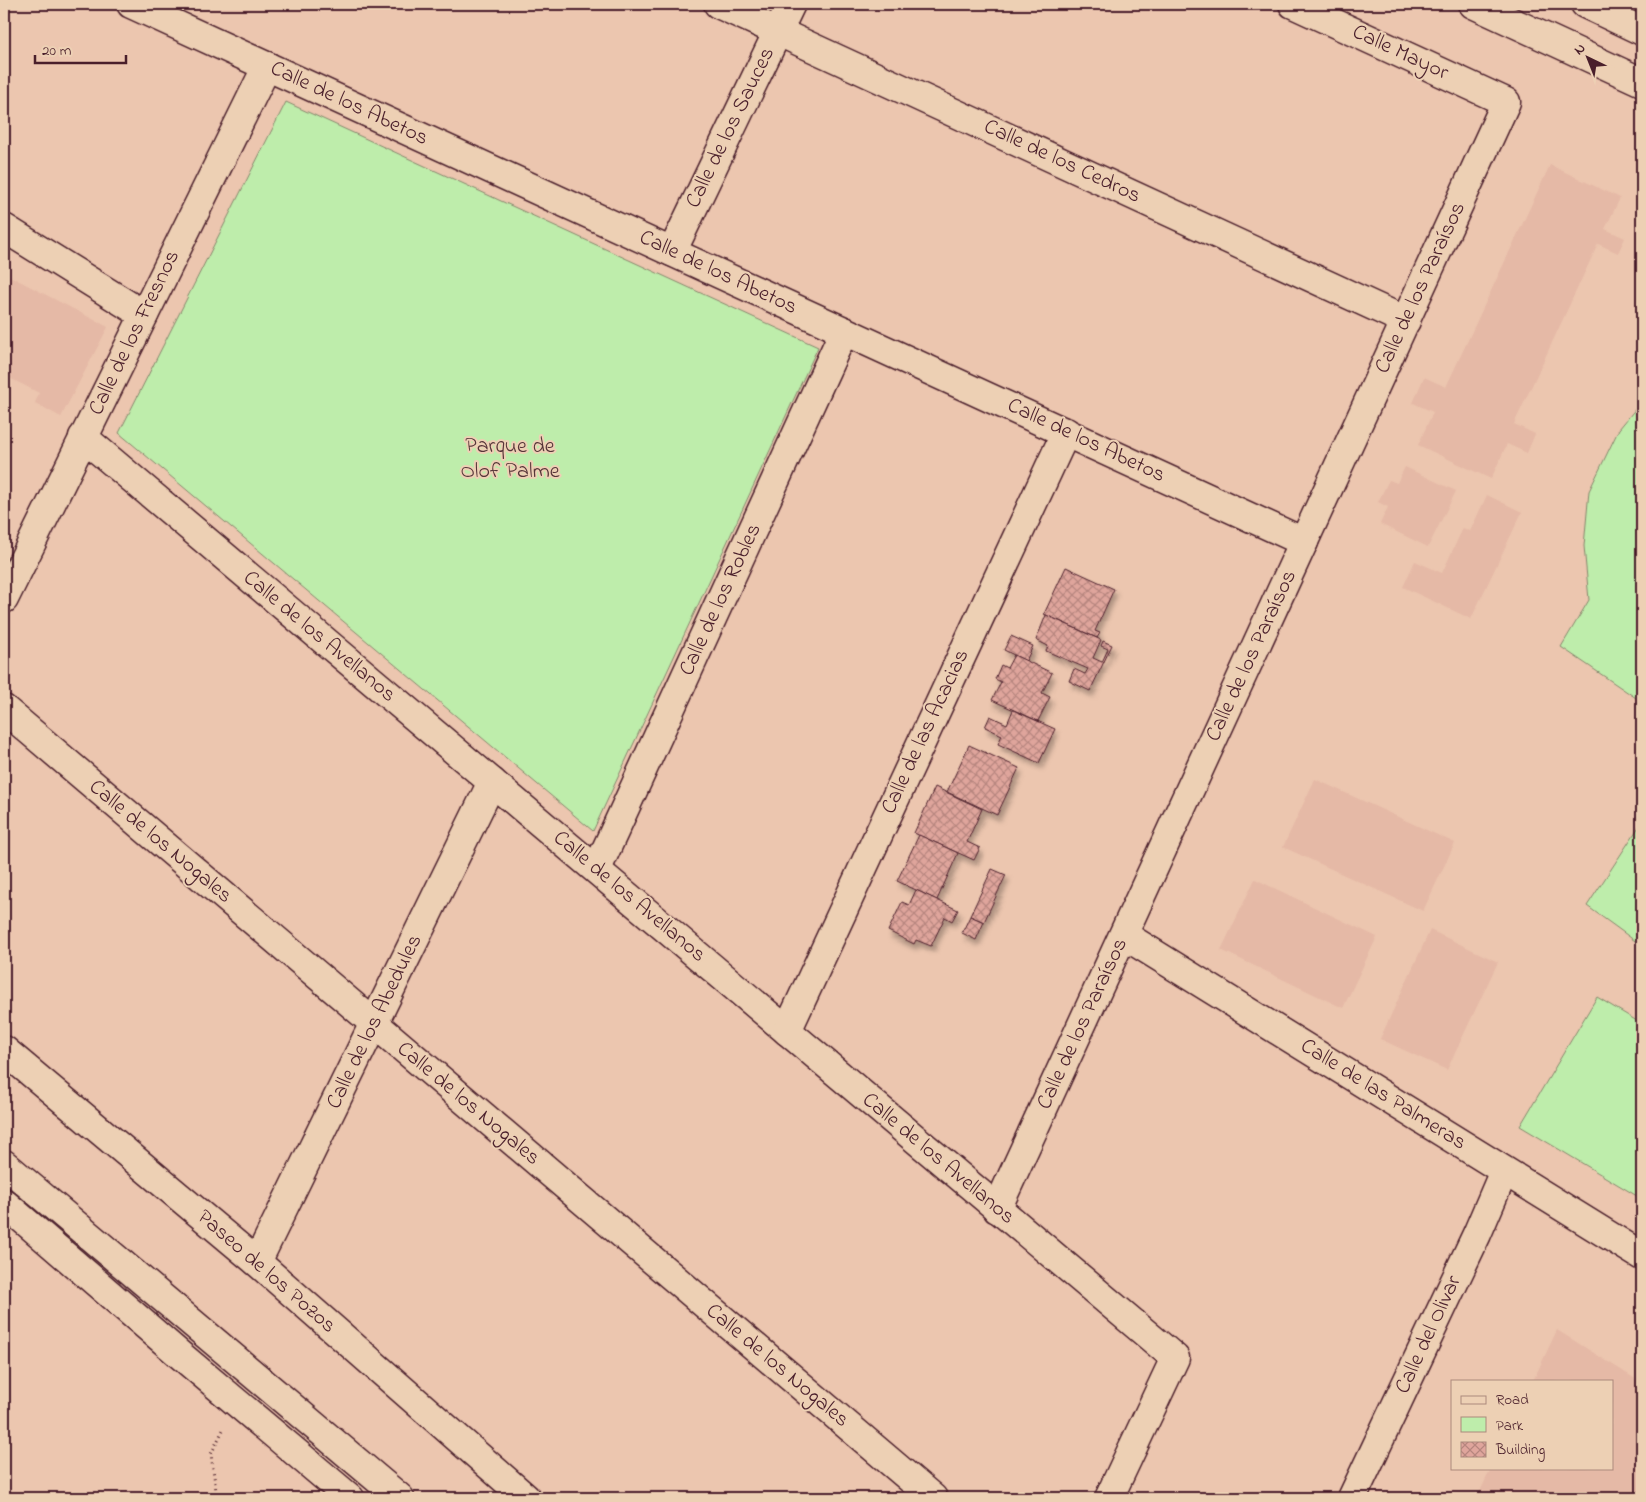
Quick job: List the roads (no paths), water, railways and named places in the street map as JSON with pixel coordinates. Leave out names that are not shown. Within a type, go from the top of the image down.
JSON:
[{"type":"street","name":"Calle de los Abetos","points":[[131,4],[1304,542]]},
{"type":"street","name":"Calle de los Cedros","points":[[718,4],[1406,321]]},
{"type":"street","name":"Calle de los Sauces","points":[[672,252],[791,4]]},
{"type":"street","name":"Calle Mayor","points":[[1293,4],[1506,102]]},
{"type":"street","points":[[1473,4],[1642,82]]},
{"type":"street","points":[[1585,4],[1642,31]]},
{"type":"street","name":"Calle de los Fresnos","points":[[4,599],[267,66]]},
{"type":"street","name":"Calle de los Paraísos","points":[[998,1209],[1506,102]]},
{"type":"street","points":[[4,228],[144,315]]},
{"type":"street","name":"Calle de los Robles","points":[[597,869],[844,331]]},
{"type":"street","name":"Calle de las Acacias","points":[[787,1031],[1066,432]]},
{"type":"street","name":"Calle de los Avellanos","points":[[84,437],[1175,1358],[1109,1498]]},
{"type":"street","name":"Calle de los Nogales","points":[[4,709],[933,1498]]},
{"type":"street","name":"Calle de los Abedules","points":[[256,1262],[492,782]]},
{"type":"street","name":"Calle de las Palmeras","points":[[1124,935],[1642,1256]]},
{"type":"street","name":"Paseo de los Pozos","points":[[4,1050],[256,1262],[526,1498]]},
{"type":"street","points":[[4,1164],[400,1498]]},
{"type":"street","name":"Calle del Olivar","points":[[1352,1498],[1477,1234],[1504,1170]]},
{"type":"street","points":[[4,1203],[350,1498]]},
{"type":"park label","name":"Parque de Olof Palme","points":[[510,460]]}]
